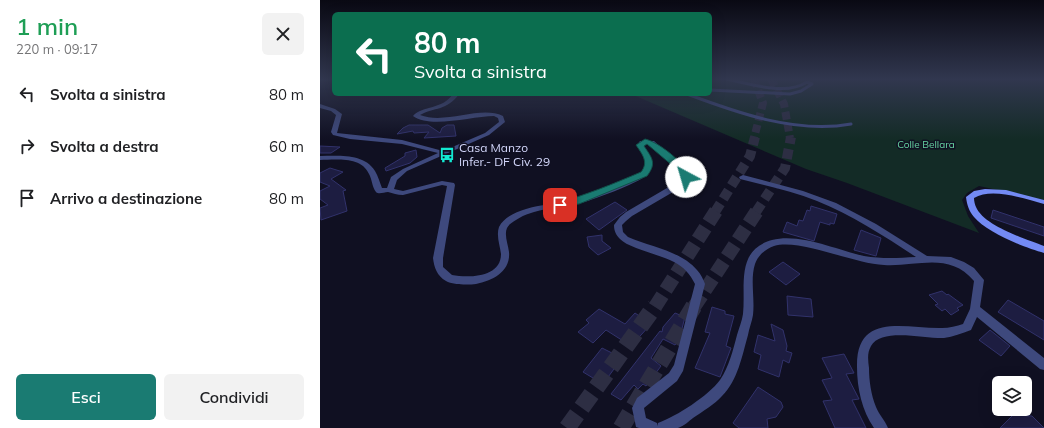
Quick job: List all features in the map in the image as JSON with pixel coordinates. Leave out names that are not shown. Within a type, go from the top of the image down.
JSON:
[{"type":"street","points":[[390,190],[398,174],[487,134],[502,122],[501,116],[495,114],[439,119],[421,118],[416,116],[419,113],[445,104],[453,99]]},
{"type":"street","points":[[320,106],[333,110],[339,114],[334,132],[335,134],[350,138],[396,140],[420,145],[444,153]]},
{"type":"street","points":[[320,158],[348,158],[364,164],[372,172],[379,191],[390,190],[397,193],[403,193],[442,183],[451,185],[438,263],[442,273],[449,278],[475,280],[488,277],[502,266],[505,252],[502,232],[505,223],[528,211],[576,202],[644,174],[649,168],[649,164],[647,156],[640,145],[642,142],[652,142],[684,171],[686,177],[685,181],[628,215],[619,223],[619,233],[625,239],[685,264],[698,278],[700,284],[679,367],[673,377],[641,402],[638,408],[641,422],[652,428]]},
{"type":"street","points":[[743,177],[819,199],[846,211],[888,234],[924,258]]},
{"type":"street","points":[[1044,202],[1003,193],[985,191],[975,193],[970,197],[973,211],[982,222],[1044,250]]},
{"type":"street","points":[[663,428],[712,399],[726,383],[734,366],[748,311],[746,287],[748,268],[753,259],[774,242],[791,242],[854,258],[878,262],[892,262],[924,258],[941,259],[959,264],[975,274],[979,280],[975,309],[967,327],[943,333],[887,330],[876,333],[869,338],[864,346],[861,362],[862,370],[867,400],[873,417],[882,428]]},
{"type":"street","points":[[975,309],[1044,365]]},
{"type":"lane","points":[[702,99],[732,109],[803,125],[837,128],[851,124]]},
{"type":"green space","name":"Colle Bellara","points":[[643,99],[1044,99],[1044,200],[979,186],[967,193],[962,200],[968,216],[979,233],[806,169]]},
{"type":"building","points":[[409,125],[428,125],[440,133],[442,128],[447,125],[454,125],[456,136],[424,138],[429,132],[414,133],[413,131],[397,134]]},
{"type":"building","points":[[320,146],[340,147],[331,153],[320,153]]},
{"type":"building","points":[[416,150],[417,157],[410,163],[386,171],[385,168],[405,156],[405,153]]},
{"type":"building","points":[[330,168],[343,172],[331,179],[346,190],[343,191],[347,211],[321,220],[320,208],[328,205],[320,199],[320,191],[330,186],[320,182],[320,173]]},
{"type":"building","points":[[615,202],[627,210],[599,230],[586,219]]},
{"type":"building","points":[[811,206],[837,214],[834,224],[830,223],[830,225],[820,222],[814,241],[783,232],[787,222],[797,226],[799,220],[803,221],[807,210],[810,211]]},
{"type":"building","points":[[993,210],[1044,227],[1044,236],[991,218]]},
{"type":"building","points":[[861,230],[881,238],[876,256],[854,250]]},
{"type":"building","points":[[602,235],[602,241],[611,248],[598,255],[589,247],[587,237]]},
{"type":"building","points":[[783,262],[800,274],[786,285],[769,272]]},
{"type":"building","points":[[942,291],[963,305],[957,308],[959,310],[951,315],[945,309],[942,311],[935,305],[938,304],[929,295]]},
{"type":"building","points":[[787,296],[811,299],[813,317],[788,315]]},
{"type":"building","points":[[1008,300],[1044,321],[1044,340],[998,312]]},
{"type":"building","points":[[712,307],[725,311],[725,314],[734,316],[726,346],[731,348],[720,377],[695,368],[710,333],[705,332]]},
{"type":"building","points":[[599,309],[625,324],[635,313],[651,324],[631,346],[606,330],[593,343],[578,332],[589,323],[586,320]]},
{"type":"building","points":[[675,313],[685,317],[679,340],[675,345],[663,339],[651,358],[661,366],[646,386],[643,384],[638,389],[634,385],[621,400],[611,394],[660,331],[662,332],[663,327]]},
{"type":"building","points":[[771,324],[783,330],[787,346],[786,351],[792,353],[789,363],[783,360],[779,377],[758,369],[761,355],[754,352],[758,335],[775,341]]},
{"type":"building","points":[[990,330],[1010,346],[1001,356],[979,340]]},
{"type":"building","points":[[602,348],[622,358],[603,384],[583,372]]},
{"type":"building","points":[[844,354],[854,373],[846,374],[859,399],[852,400],[866,428],[835,428],[823,401],[832,400],[822,380],[832,378],[822,358]]},
{"type":"building","points":[[758,387],[781,402],[783,407],[776,417],[767,419],[768,428],[739,428],[733,423]]},
{"type":"building","points":[[1012,416],[1032,416],[1044,428],[1000,428]]},
{"type":"tunnel","points":[[754,138],[763,103],[761,99]]},
{"type":"tunnel","points":[[781,99],[784,104],[790,138]]},
{"type":"tunnel","points":[[715,212],[750,156],[755,137]]},
{"type":"tunnel","points":[[756,212],[785,168],[791,137]]},
{"type":"tunnel","points":[[655,307],[716,211]]},
{"type":"tunnel","points":[[694,307],[757,211]]},
{"type":"tunnel","points":[[567,428],[655,306]]},
{"type":"tunnel","points":[[621,428],[694,306]]},
{"type":"place","name":"Casa Manzo Infer.- DF Civ. 29","points":[[447,155]]},
{"type":"route","points":[[560,205],[576,202],[606,191],[644,174],[649,168],[649,164],[647,156],[640,143],[645,141],[652,142],[684,171],[686,177]]}]
